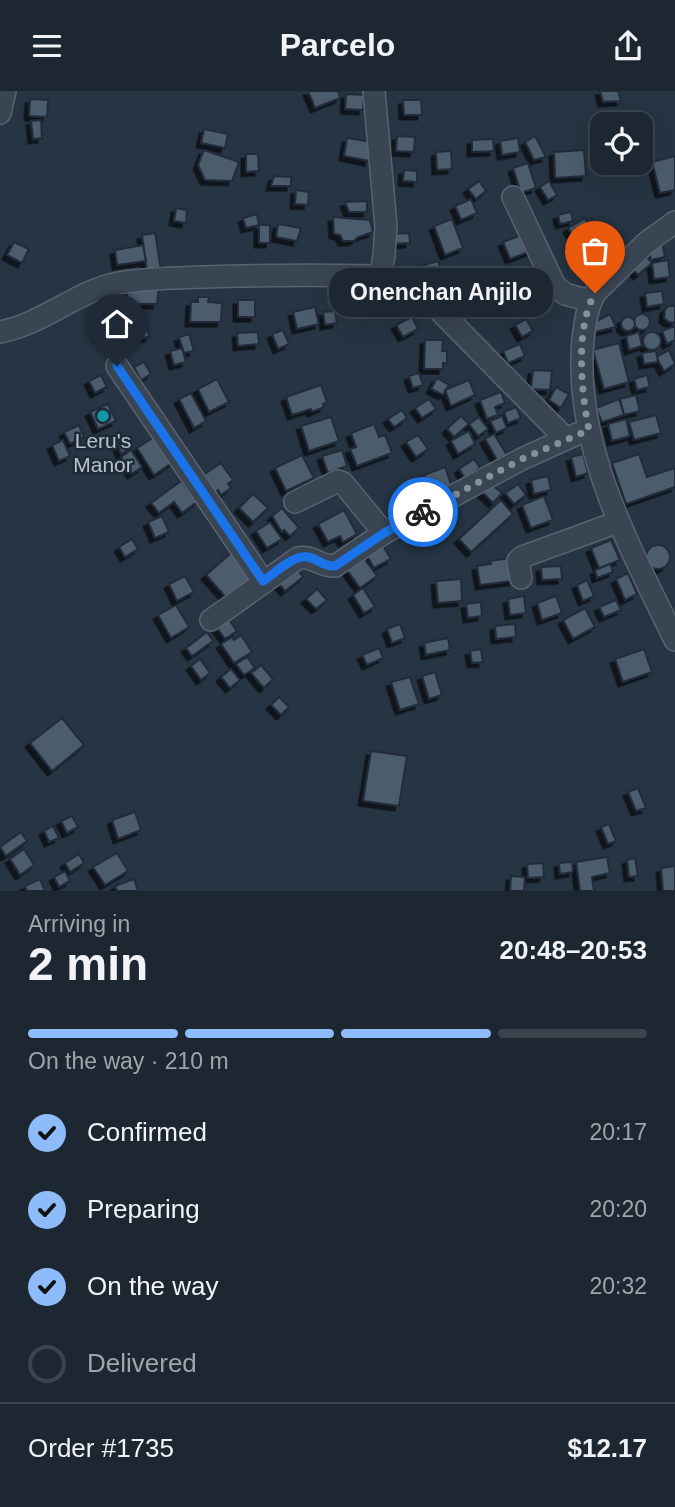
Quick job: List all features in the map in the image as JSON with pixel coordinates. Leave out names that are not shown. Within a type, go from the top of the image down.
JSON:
[{"type":"street","points":[[0,113],[5,91]]},
{"type":"street","points":[[374,91],[386,226],[380,276]]},
{"type":"street","points":[[513,197],[555,286],[565,294],[590,301]]},
{"type":"street","points":[[675,222],[624,263],[595,293],[590,301],[582,354],[585,411],[589,430],[618,522],[675,640]]},
{"type":"street","points":[[0,332],[38,319],[116,283],[167,278],[276,274],[380,276],[439,310],[566,439]]},
{"type":"street","points":[[117,366],[263,581]]},
{"type":"street","points":[[211,620],[298,558],[308,557],[335,566],[384,533],[454,495],[589,430]]},
{"type":"street","points":[[295,502],[338,481],[343,483],[384,533]]},
{"type":"street","points":[[521,578],[518,561],[522,557],[618,522]]},
{"type":"building","points":[[308,91],[338,91],[340,98],[315,108]]},
{"type":"building","points":[[600,91],[618,91],[621,101],[603,102]]},
{"type":"building","points":[[346,94],[364,95],[363,110],[345,109]]},
{"type":"building","points":[[30,99],[48,100],[47,117],[29,116]]},
{"type":"building","points":[[403,100],[421,100],[422,115],[404,115]]},
{"type":"building","points":[[41,120],[42,138],[33,139],[31,121]]},
{"type":"building","points":[[204,129],[228,134],[225,148],[201,143]]},
{"type":"building","points":[[397,136],[415,137],[414,152],[396,151]]},
{"type":"building","points":[[535,136],[546,157],[534,160],[525,142]]},
{"type":"building","points":[[347,138],[372,142],[369,161],[344,156]]},
{"type":"building","points":[[518,138],[520,152],[502,155],[500,141]]},
{"type":"building","points":[[493,139],[494,151],[472,152],[472,140]]},
{"type":"building","points":[[204,150],[239,162],[232,181],[205,180],[198,165]]},
{"type":"building","points":[[584,150],[586,176],[555,178],[554,152]]},
{"type":"building","points":[[451,151],[452,169],[437,170],[436,152]]},
{"type":"building","points":[[246,154],[258,154],[259,171],[246,172]]},
{"type":"building","points":[[675,156],[675,190],[660,193],[653,162]]},
{"type":"building","points":[[528,163],[536,188],[521,193],[513,168]]},
{"type":"building","points":[[404,170],[417,171],[417,182],[403,181]]},
{"type":"building","points":[[274,176],[291,177],[291,186],[271,186]]},
{"type":"building","points":[[479,181],[486,191],[476,199],[468,189]]},
{"type":"building","points":[[549,181],[557,195],[548,200],[540,187]]},
{"type":"building","points":[[296,190],[309,192],[308,205],[295,204]]},
{"type":"building","points":[[471,199],[477,213],[461,220],[455,206]]},
{"type":"building","points":[[367,201],[367,212],[349,212],[345,202]]},
{"type":"building","points":[[176,208],[187,210],[186,223],[174,221]]},
{"type":"building","points":[[571,212],[573,221],[560,224],[558,215]]},
{"type":"building","points":[[257,214],[259,225],[246,228],[243,218]]},
{"type":"building","points":[[333,217],[370,220],[373,232],[354,241],[343,241],[340,235],[334,234]]},
{"type":"building","points":[[585,218],[595,236],[578,246],[568,228]]},
{"type":"building","points":[[452,219],[463,248],[445,255],[434,226]]},
{"type":"building","points":[[278,224],[301,228],[297,241],[276,237]]},
{"type":"building","points":[[259,225],[270,225],[270,243],[259,243]]},
{"type":"building","points":[[155,233],[161,270],[147,272],[142,235]]},
{"type":"building","points":[[409,233],[410,243],[392,244],[392,234]]},
{"type":"building","points":[[527,233],[534,250],[510,259],[503,242]]},
{"type":"building","points":[[14,242],[29,249],[22,263],[7,255]]},
{"type":"building","points":[[662,242],[665,257],[651,260],[648,246]]},
{"type":"building","points":[[143,245],[146,261],[117,265],[115,250]]},
{"type":"building","points":[[642,252],[652,263],[638,275],[628,264]]},
{"type":"building","points":[[668,260],[670,277],[654,279],[652,263]]},
{"type":"building","points":[[438,261],[445,281],[418,289],[412,269]]},
{"type":"building","points":[[469,272],[477,295],[458,301],[454,288],[448,290],[445,281]]},
{"type":"building","points":[[368,280],[369,294],[349,297],[347,282]]},
{"type":"building","points":[[128,287],[159,287],[157,304],[126,304]]},
{"type":"building","points":[[662,291],[664,304],[647,307],[645,293]]},
{"type":"building","points":[[198,297],[209,297],[208,302],[222,303],[221,322],[190,322],[191,302],[198,302]]},
{"type":"building","points":[[238,300],[255,300],[255,317],[238,317]]},
{"type":"building","points":[[675,306],[675,323],[664,318],[665,309]]},
{"type":"building","points":[[315,307],[319,324],[297,329],[293,312]]},
{"type":"building","points":[[335,311],[337,323],[325,325],[323,312]]},
{"type":"building","points":[[610,314],[616,327],[595,332],[595,322]]},
{"type":"building","points":[[642,314],[648,316],[648,328],[642,330],[636,328],[634,322],[636,316]]},
{"type":"building","points":[[412,317],[418,329],[403,337],[396,325]]},
{"type":"building","points":[[628,317],[633,319],[633,329],[628,331],[623,329],[621,324],[623,319]]},
{"type":"building","points":[[526,319],[533,331],[522,337],[515,325]]},
{"type":"building","points":[[145,326],[150,336],[140,340],[135,330]]},
{"type":"building","points":[[675,326],[675,340],[667,344],[662,331]]},
{"type":"building","points":[[283,330],[289,344],[278,349],[272,334]]},
{"type":"building","points":[[258,332],[259,344],[238,346],[237,333]]},
{"type":"building","points":[[639,332],[642,346],[629,350],[626,336]]},
{"type":"building","points":[[652,332],[658,335],[661,341],[658,347],[652,350],[646,347],[643,341],[646,335]]},
{"type":"building","points":[[121,333],[127,333],[131,340],[127,347],[121,347],[117,343],[117,337]]},
{"type":"building","points":[[189,334],[194,351],[184,353],[179,337]]},
{"type":"building","points":[[425,340],[443,340],[442,351],[447,351],[447,363],[443,363],[443,369],[424,369]]},
{"type":"building","points":[[619,343],[629,382],[604,389],[593,350]]},
{"type":"building","points":[[520,344],[525,356],[508,363],[503,351]]},
{"type":"building","points":[[182,348],[186,362],[174,365],[170,351]]},
{"type":"building","points":[[669,350],[675,364],[664,371],[656,357]]},
{"type":"building","points":[[656,351],[658,362],[644,364],[642,353]]},
{"type":"building","points":[[144,362],[151,374],[141,380],[134,367]]},
{"type":"building","points":[[533,370],[552,371],[550,390],[531,389]]},
{"type":"building","points":[[419,373],[423,385],[413,388],[409,376]]},
{"type":"building","points":[[101,375],[107,387],[95,393],[89,381]]},
{"type":"building","points":[[647,375],[650,387],[637,390],[634,379]]},
{"type":"building","points":[[437,378],[449,385],[443,395],[431,389]]},
{"type":"building","points":[[217,379],[229,402],[209,412],[198,389]]},
{"type":"building","points":[[469,380],[475,395],[451,406],[445,390]]},
{"type":"building","points":[[321,385],[327,402],[323,404],[324,407],[292,415],[286,397]]},
{"type":"building","points":[[556,387],[569,394],[561,408],[549,400]]},
{"type":"building","points":[[501,392],[505,403],[495,407],[498,415],[487,419],[480,400]]},
{"type":"building","points":[[191,393],[206,421],[194,428],[179,399]]},
{"type":"building","points":[[636,395],[640,411],[624,415],[620,399]]},
{"type":"building","points":[[429,399],[436,409],[422,418],[415,408]]},
{"type":"building","points":[[619,399],[624,415],[602,422],[596,408]]},
{"type":"building","name":"Leru's Manor","points":[[108,404],[116,421],[98,429],[90,412]]},
{"type":"building","points":[[516,407],[521,418],[508,423],[504,412]]},
{"type":"building","points":[[402,410],[407,418],[394,427],[388,419]]},
{"type":"building","points":[[656,415],[661,433],[634,440],[629,422]]},
{"type":"building","points":[[461,416],[469,424],[454,437],[447,429]]},
{"type":"building","points":[[502,416],[507,428],[496,433],[490,421]]},
{"type":"building","points":[[331,417],[339,441],[309,451],[301,426]]},
{"type":"building","points":[[479,417],[488,429],[478,436],[469,424]]},
{"type":"building","points":[[626,419],[630,436],[612,441],[608,424]]},
{"type":"building","points":[[374,424],[379,437],[385,435],[392,453],[357,466],[350,449],[356,447],[351,433]]},
{"type":"building","points":[[79,425],[84,437],[70,444],[64,432]]},
{"type":"building","points":[[469,431],[475,444],[458,454],[451,441]]},
{"type":"building","points":[[494,434],[507,455],[497,460],[485,439]]},
{"type":"building","points":[[418,435],[428,449],[416,457],[406,442]]},
{"type":"building","points":[[156,436],[173,462],[154,475],[137,448]]},
{"type":"building","points":[[129,438],[133,448],[121,454],[117,444]]},
{"type":"building","points":[[63,440],[70,456],[59,461],[52,445]]},
{"type":"building","points":[[131,450],[142,467],[132,474],[121,457]]},
{"type":"building","points":[[342,450],[347,466],[328,473],[322,456]]},
{"type":"building","points":[[583,454],[588,473],[576,477],[571,457]]},
{"type":"building","points":[[639,454],[647,477],[675,468],[675,487],[626,504],[612,463]]},
{"type":"building","points":[[302,455],[314,478],[286,491],[275,468]]},
{"type":"building","points":[[474,459],[480,468],[465,478],[459,469]]},
{"type":"building","points":[[221,463],[233,480],[228,484],[231,488],[221,495],[218,490],[211,495],[199,478]]},
{"type":"building","points":[[445,467],[452,487],[431,495],[424,475]]},
{"type":"building","points":[[548,476],[551,490],[534,494],[531,480]]},
{"type":"building","points":[[181,481],[197,502],[182,513],[174,502],[159,513],[151,503]]},
{"type":"building","points":[[491,484],[502,493],[493,503],[483,493]]},
{"type":"building","points":[[518,484],[526,495],[514,504],[505,493]]},
{"type":"building","points":[[253,494],[268,508],[253,522],[239,508]]},
{"type":"building","points":[[544,496],[553,520],[531,528],[522,505]]},
{"type":"building","points":[[501,500],[513,514],[471,552],[459,539]]},
{"type":"building","points":[[282,508],[299,528],[290,536],[284,530],[282,532],[272,516]]},
{"type":"building","points":[[344,510],[357,534],[343,542],[340,536],[328,542],[318,524]]},
{"type":"building","points":[[162,516],[169,532],[155,538],[148,522]]},
{"type":"building","points":[[270,522],[282,539],[267,548],[256,531]]},
{"type":"building","points":[[132,539],[138,549],[125,557],[119,547]]},
{"type":"building","points":[[611,540],[620,560],[599,568],[591,548]]},
{"type":"building","points":[[382,544],[391,559],[374,568],[365,552]]},
{"type":"building","points":[[658,545],[666,549],[670,557],[666,565],[658,569],[650,565],[646,557],[650,549]]},
{"type":"building","points":[[233,551],[257,578],[230,602],[206,575]]},
{"type":"building","points":[[361,554],[377,576],[360,588],[344,566]]},
{"type":"building","points":[[510,558],[513,581],[480,585],[477,566]]},
{"type":"building","points":[[294,564],[303,577],[285,591],[275,579]]},
{"type":"building","points":[[610,564],[613,572],[597,578],[595,570]]},
{"type":"building","points":[[561,566],[562,579],[542,580],[541,567]]},
{"type":"building","points":[[628,573],[637,594],[625,600],[616,579]]},
{"type":"building","points":[[185,576],[194,592],[177,601],[169,584]]},
{"type":"building","points":[[461,579],[462,601],[438,603],[436,581]]},
{"type":"building","points":[[587,580],[594,596],[583,601],[577,585]]},
{"type":"building","points":[[363,588],[375,607],[364,613],[353,595]]},
{"type":"building","points":[[317,589],[327,600],[316,609],[306,599]]},
{"type":"building","points":[[524,596],[526,613],[510,615],[508,599]]},
{"type":"building","points":[[556,596],[562,613],[542,620],[537,603]]},
{"type":"building","points":[[616,600],[621,610],[604,617],[599,607]]},
{"type":"building","points":[[481,602],[482,616],[468,618],[466,604]]},
{"type":"building","points":[[176,605],[189,627],[171,638],[158,615]]},
{"type":"building","points":[[585,608],[595,627],[573,639],[563,620]]},
{"type":"building","points":[[227,617],[237,631],[225,639],[215,625]]},
{"type":"building","points":[[400,624],[405,638],[392,643],[387,629]]},
{"type":"building","points":[[515,624],[516,637],[496,639],[495,626]]},
{"type":"building","points":[[207,632],[213,641],[192,656],[186,648]]},
{"type":"building","points":[[241,635],[252,652],[234,663],[221,644]]},
{"type":"building","points":[[448,638],[450,650],[426,655],[424,643]]},
{"type":"building","points":[[379,648],[383,658],[367,665],[362,655]]},
{"type":"building","points":[[481,649],[483,662],[472,663],[470,651]]},
{"type":"building","points":[[644,649],[652,672],[623,682],[615,659]]},
{"type":"building","points":[[247,657],[255,668],[244,675],[236,664]]},
{"type":"building","points":[[200,659],[210,673],[201,680],[191,666]]},
{"type":"building","points":[[261,665],[273,679],[264,688],[251,673]]},
{"type":"building","points":[[231,669],[240,680],[230,688],[221,677]]},
{"type":"building","points":[[435,672],[442,695],[429,699],[422,676]]},
{"type":"building","points":[[410,677],[419,704],[400,710],[391,682]]},
{"type":"building","points":[[279,697],[289,707],[281,715],[271,705]]},
{"type":"building","points":[[62,718],[84,745],[52,771],[30,743]]},
{"type":"building","points":[[371,751],[407,756],[399,806],[363,801]]},
{"type":"building","points":[[638,788],[646,808],[636,811],[628,792]]},
{"type":"building","points":[[135,812],[141,830],[118,839],[112,820]]},
{"type":"building","points":[[72,816],[78,827],[67,833],[61,821]]},
{"type":"building","points":[[609,824],[616,841],[608,844],[601,827]]},
{"type":"building","points":[[53,826],[59,838],[49,842],[44,831]]},
{"type":"building","points":[[21,832],[27,841],[6,856],[0,847]]},
{"type":"building","points":[[24,849],[34,865],[20,875],[10,859]]},
{"type":"building","points":[[117,853],[128,871],[105,885],[93,867]]},
{"type":"building","points":[[79,854],[84,863],[70,872],[65,863]]},
{"type":"building","points":[[607,857],[610,873],[592,877],[594,891],[580,891],[576,862]]},
{"type":"building","points":[[635,858],[638,876],[629,877],[627,860]]},
{"type":"building","points":[[572,862],[573,872],[560,874],[559,863]]},
{"type":"building","points":[[543,863],[544,877],[528,878],[527,864]]},
{"type":"building","points":[[675,866],[675,891],[663,891],[661,868]]},
{"type":"building","points":[[65,871],[70,881],[59,887],[54,877]]},
{"type":"building","points":[[511,876],[525,877],[524,891],[510,891]]},
{"type":"building","points":[[40,879],[45,891],[27,891],[25,886]]},
{"type":"building","points":[[134,879],[138,891],[117,891],[115,886]]},
{"type":"way so far","points":[[423,512],[522,459],[589,430],[585,411],[582,354],[585,324],[590,301],[595,293]]},
{"type":"place","name":"Onenchan Anjilo","points":[[595,293]]},
{"type":"place","name":"Leru's Manor","points":[[103,416]]},
{"type":"route","points":[[117,366],[263,581],[298,558],[308,557],[335,566],[384,533],[423,512]]}]
